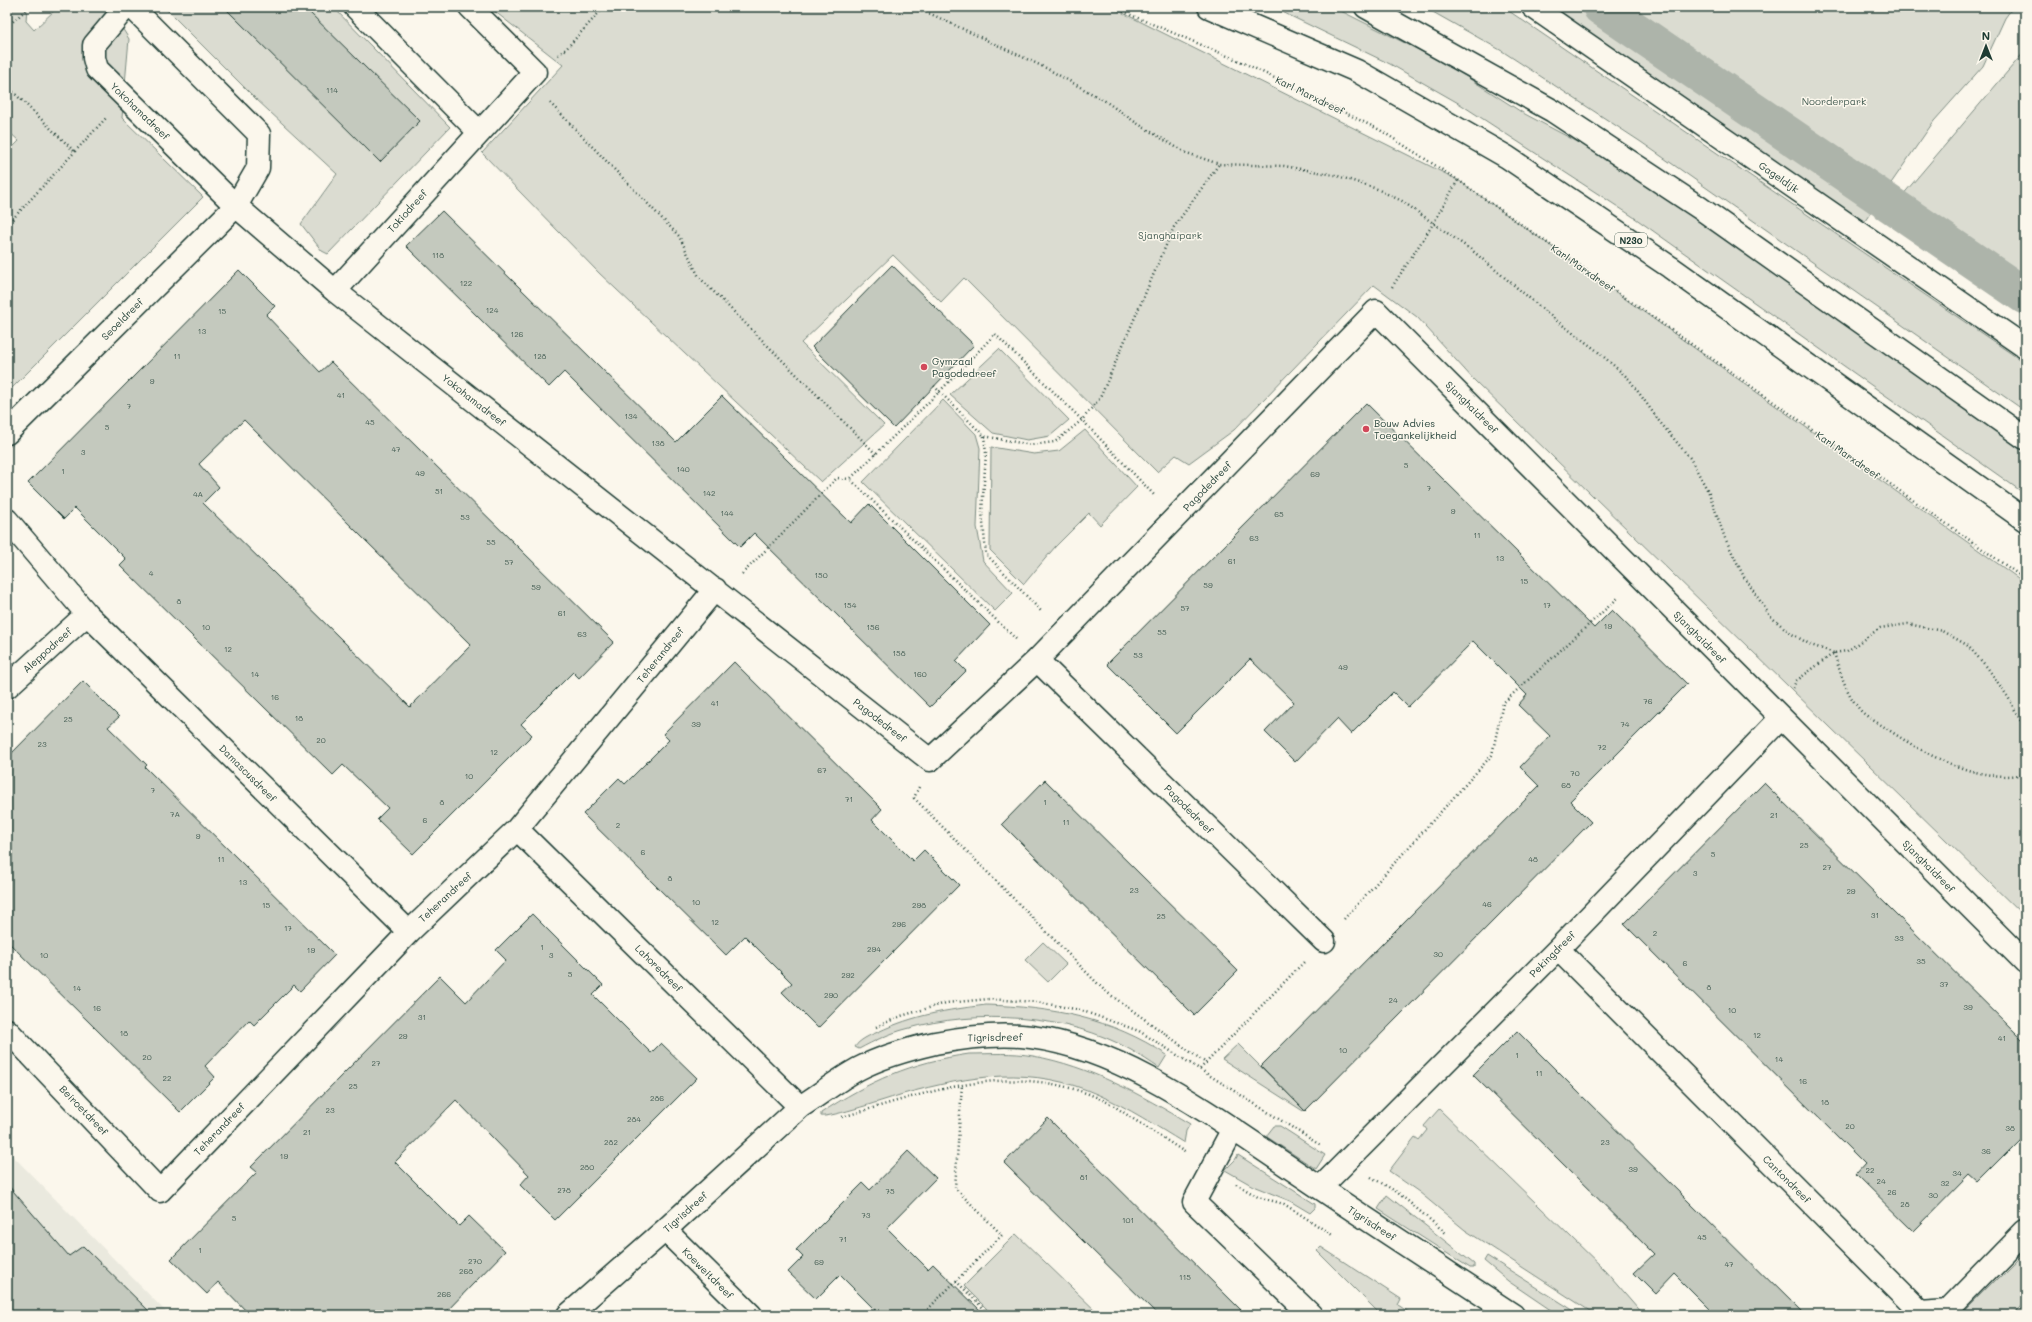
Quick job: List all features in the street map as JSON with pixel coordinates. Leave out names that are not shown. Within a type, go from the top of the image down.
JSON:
[{"type":"main road","name":"Yokohamadreef","points":[[126,7],[94,45],[94,58],[97,69],[236,206],[335,291],[718,592]]},
{"type":"main road","points":[[132,7],[259,134],[258,168],[236,206]]},
{"type":"main road","points":[[355,7],[479,132]]},
{"type":"main road","points":[[470,7],[535,72]]},
{"type":"main road","name":"N230","points":[[1209,7],[1357,70],[1507,157],[1670,267],[2025,520]]},
{"type":"main road","points":[[1366,7],[1554,111],[1700,208],[2025,438]]},
{"type":"main road","name":"Gageldijk","points":[[1533,7],[2025,347]]},
{"type":"main road","name":"Tokiodreef","points":[[335,291],[535,72]]},
{"type":"main road","name":"Seoeldreef","points":[[7,433],[236,206]]},
{"type":"main road","name":"Pagodedreef","points":[[718,592],[930,760],[1038,660],[1376,311]]},
{"type":"main road","name":"Sjanghaidreef","points":[[1376,311],[2025,962]]},
{"type":"main road","points":[[7,520],[87,614]]},
{"type":"main road","name":"Teherandreef","points":[[160,1191],[408,932],[517,829],[718,592]]},
{"type":"main road","name":"Aleppodreef","points":[[7,687],[87,614]]},
{"type":"main road","name":"Damascusdreef","points":[[87,614],[408,932]]},
{"type":"main road","name":"Pagodedreef","points":[[1038,660],[1324,941]]},
{"type":"main road","name":"Pekingdreef","points":[[1320,1188],[1558,949],[1781,718]]},
{"type":"main road","name":"Lahoredreef","points":[[517,829],[800,1107]]},
{"type":"main road","name":"Cantondreef","points":[[1558,949],[1920,1312],[1949,1310],[2025,1232]]},
{"type":"main road","name":"Beiroetdreef","points":[[7,1030],[160,1191]]},
{"type":"main road","name":"Tigrisdreef","points":[[568,1315],[665,1230],[800,1107],[859,1069],[910,1049],[959,1038],[996,1035],[1031,1037],[1068,1045],[1097,1054],[1175,1093],[1232,1129],[1513,1315]]},
{"type":"main road","points":[[1232,1129],[1194,1202],[1311,1315]]},
{"type":"main road","name":"Koeweitdreef","points":[[665,1230],[751,1315]]},
{"type":"path","points":[[7,27],[29,7]]},
{"type":"path","points":[[535,72],[566,50],[604,7]]},
{"type":"path","points":[[906,7],[931,14],[1046,68],[1105,101],[1135,122],[1184,152],[1219,164],[1284,166],[1335,175],[1389,195],[1402,202],[1474,252],[1557,321],[1596,350],[1629,379],[1659,421],[1690,458],[1709,493],[1726,538],[1744,577],[1771,617],[1792,634],[1812,645],[1834,653]]},
{"type":"path","name":"Karl Marxdreef","points":[[1112,7],[1244,63],[1380,130],[1458,180],[2025,579]]},
{"type":"path","points":[[7,86],[75,152]]},
{"type":"path","points":[[7,225],[126,97]]},
{"type":"path","points":[[550,103],[679,236],[699,277],[876,454]]},
{"type":"path","points":[[934,386],[984,436],[1031,445],[1055,442],[1082,420],[1100,398],[1174,227],[1219,164]]},
{"type":"path","points":[[1376,311],[1433,224],[1458,180]]},
{"type":"path","points":[[850,479],[940,392],[995,334],[1082,420],[1176,518]]},
{"type":"path","points":[[984,436],[986,453],[982,512],[986,554],[1063,634]]},
{"type":"path","points":[[718,592],[837,478],[850,479],[1038,660]]},
{"type":"path","points":[[1175,1093],[1324,941],[1492,755],[1504,703],[1640,577]]},
{"type":"path","points":[[1781,718],[1796,682],[1834,653],[1847,651],[1880,628],[1908,624],[1942,631],[1966,645],[1987,667],[2008,697],[2025,729]]},
{"type":"path","points":[[1834,653],[1846,689],[1862,711],[1900,738],[1944,762],[1992,776],[2025,774]]},
{"type":"path","points":[[930,760],[914,798],[1105,991],[1206,1063]]},
{"type":"path","points":[[800,1107],[823,1122],[962,1084],[999,1080],[1033,1081],[1065,1087],[1105,1101],[1212,1169],[1258,1196],[1284,1204],[1337,1238]]},
{"type":"path","points":[[922,1315],[1002,1235],[955,1188],[962,1084]]},
{"type":"path","points":[[956,1281],[990,1315]]},
{"type":"path","points":[[2020,1315],[2025,1310]]},
{"type":"shaded area","points":[[7,1150],[169,1315],[7,1315]]},
{"type":"green space","points":[[7,7],[27,7],[26,21],[34,30],[58,7],[109,7],[129,39],[122,118],[203,197],[7,393],[7,153],[19,141],[7,130]]},
{"type":"green space","points":[[164,7],[333,7],[450,127],[328,254],[322,251],[301,224],[337,174],[256,99]]},
{"type":"green space","name":"Sjanghaipark","points":[[489,7],[1111,7],[1458,180],[2025,583],[2025,917],[1474,380],[1417,317],[1374,285],[1234,430],[1189,463],[1176,455],[1157,472],[964,278],[941,302],[893,255],[801,343],[884,425],[821,482],[599,273],[482,153],[563,65]]},
{"type":"green space","points":[[1272,7],[1333,7],[1445,63],[1523,113],[1655,183],[2025,446],[2025,494],[1632,216],[1460,104],[1390,64]]},
{"type":"green space","points":[[1424,7],[1503,7],[2025,363],[2025,411],[1641,142],[1502,51]]},
{"type":"green space","name":"Noorderpark","points":[[1533,7],[2013,7],[2005,18],[1983,66],[1934,121],[1858,231]]},
{"type":"green space","points":[[2025,51],[2025,308],[1893,219],[1901,197]]},
{"type":"green space","points":[[999,349],[1069,420],[1050,436],[1027,440],[993,433],[950,395]]},
{"type":"green space","points":[[943,400],[976,434],[980,448],[977,527],[983,561],[1013,593],[995,611],[863,482]]},
{"type":"green space","points":[[1085,430],[1137,487],[1100,525],[1089,513],[1055,547],[1024,584],[990,550],[991,447],[1034,454],[1059,451]]},
{"type":"green space","points":[[1043,942],[1066,964],[1048,982],[1025,960]]},
{"type":"green space","points":[[986,1005],[1034,1008],[1103,1023],[1146,1042],[1167,1055],[1159,1068],[1131,1050],[1106,1038],[1079,1029],[1051,1022],[1021,1018],[991,1017],[933,1023],[894,1033],[859,1049],[855,1047],[859,1042],[868,1036],[904,1021],[944,1011]]},
{"type":"green space","points":[[1238,1044],[1304,1110],[1303,1111],[1222,1059]]},
{"type":"green space","points":[[969,1054],[1009,1054],[1033,1056],[1095,1074],[1134,1092],[1190,1124],[1186,1131],[1184,1143],[1132,1111],[1099,1095],[1074,1086],[1026,1076],[1002,1076],[953,1082],[928,1087],[847,1111],[821,1116],[821,1113],[856,1091],[892,1074],[929,1062]]},
{"type":"green space","points":[[1439,1109],[1605,1270],[1644,1315],[1596,1315],[1465,1230],[1419,1192],[1389,1171],[1415,1137],[1419,1140],[1427,1130],[1424,1126]]},
{"type":"green space","points":[[1274,1126],[1280,1126],[1325,1155],[1316,1169],[1267,1137]]},
{"type":"green space","points":[[1238,1155],[1315,1204],[1315,1208],[1310,1213],[1290,1201],[1253,1186],[1225,1170]]},
{"type":"green space","points":[[1387,1195],[1474,1264],[1474,1268],[1470,1268],[1378,1209]]},
{"type":"green space","points":[[1016,1234],[1100,1315],[993,1315],[964,1286]]},
{"type":"green space","points":[[1321,1247],[1401,1299],[1398,1305],[1413,1315],[1381,1315],[1317,1251]]},
{"type":"green space","points":[[2025,1252],[2025,1301],[2011,1315],[1972,1315],[1967,1310]]},
{"type":"green space","points":[[1487,1256],[1580,1315],[1558,1315],[1508,1281],[1484,1261]]},
{"type":"building","points":[[224,7],[304,7],[420,121],[380,162]]},
{"type":"building","points":[[442,211],[676,442],[722,396],[851,523],[869,504],[990,625],[956,661],[966,671],[930,707],[754,533],[740,547],[564,372],[549,387],[406,246]]},
{"type":"building","points":[[892,265],[974,345],[894,428],[812,347]]},
{"type":"building","points":[[239,270],[275,306],[266,315],[320,372],[331,362],[614,642],[579,678],[573,672],[521,724],[532,735],[413,854],[377,819],[388,808],[343,765],[333,775],[120,565],[126,559],[75,508],[64,519],[28,483]],"holes":[[[244,420],[471,645],[410,707],[203,503],[219,487],[199,464]]]},
{"type":"building","points":[[1366,403],[1594,628],[1612,610],[1687,684],[1570,801],[1591,822],[1305,1111],[1261,1066],[1539,786],[1520,767],[1550,736],[1518,705],[1527,695],[1473,641],[1408,707],[1393,692],[1351,734],[1337,719],[1295,762],[1265,732],[1294,702],[1250,659],[1176,733],[1107,664]]},
{"type":"building","points":[[734,662],[882,809],[872,820],[913,861],[924,850],[959,885],[818,1028],[782,992],[792,983],[745,936],[726,955],[583,814],[619,778],[625,784],[669,740],[663,734]]},
{"type":"building","points":[[83,681],[119,717],[108,727],[147,765],[145,767],[335,955],[300,991],[294,985],[254,1025],[249,1020],[205,1066],[215,1077],[180,1112],[7,941],[7,758]]},
{"type":"building","points":[[1045,780],[1238,971],[1194,1015],[1002,824]]},
{"type":"building","points":[[1764,783],[2025,1042],[2025,1134],[1977,1182],[1969,1175],[1914,1231],[1856,1174],[1865,1164],[1624,924]]},
{"type":"building","points":[[532,914],[603,985],[593,995],[651,1053],[661,1043],[697,1078],[555,1220],[520,1185],[529,1175],[456,1100],[395,1162],[459,1226],[469,1216],[505,1251],[443,1315],[250,1315],[218,1282],[207,1294],[171,1259],[257,1172],[251,1167],[440,976],[466,1002],[506,960],[496,950]]},
{"type":"building","points":[[1517,1031],[1803,1315],[1715,1315],[1674,1274],[1655,1294],[1634,1273],[1654,1254],[1473,1075]]},
{"type":"building","points":[[1048,1118],[1246,1315],[1158,1315],[1004,1163]]},
{"type":"building","points":[[908,1151],[936,1178],[887,1228],[928,1269],[933,1264],[985,1315],[880,1315],[840,1275],[816,1299],[788,1272],[803,1257],[796,1250],[863,1183],[870,1190]]},
{"type":"building","points":[[7,1184],[69,1256],[83,1246],[153,1315],[7,1315]]},
{"type":"waterway","points":[[1601,7],[2025,296]]},
{"type":"place","name":"Gymzaal Pagodedreef","points":[[924,367]]},
{"type":"place","name":"Bouw Advies Toegankelijkheid","points":[[1366,429]]}]
